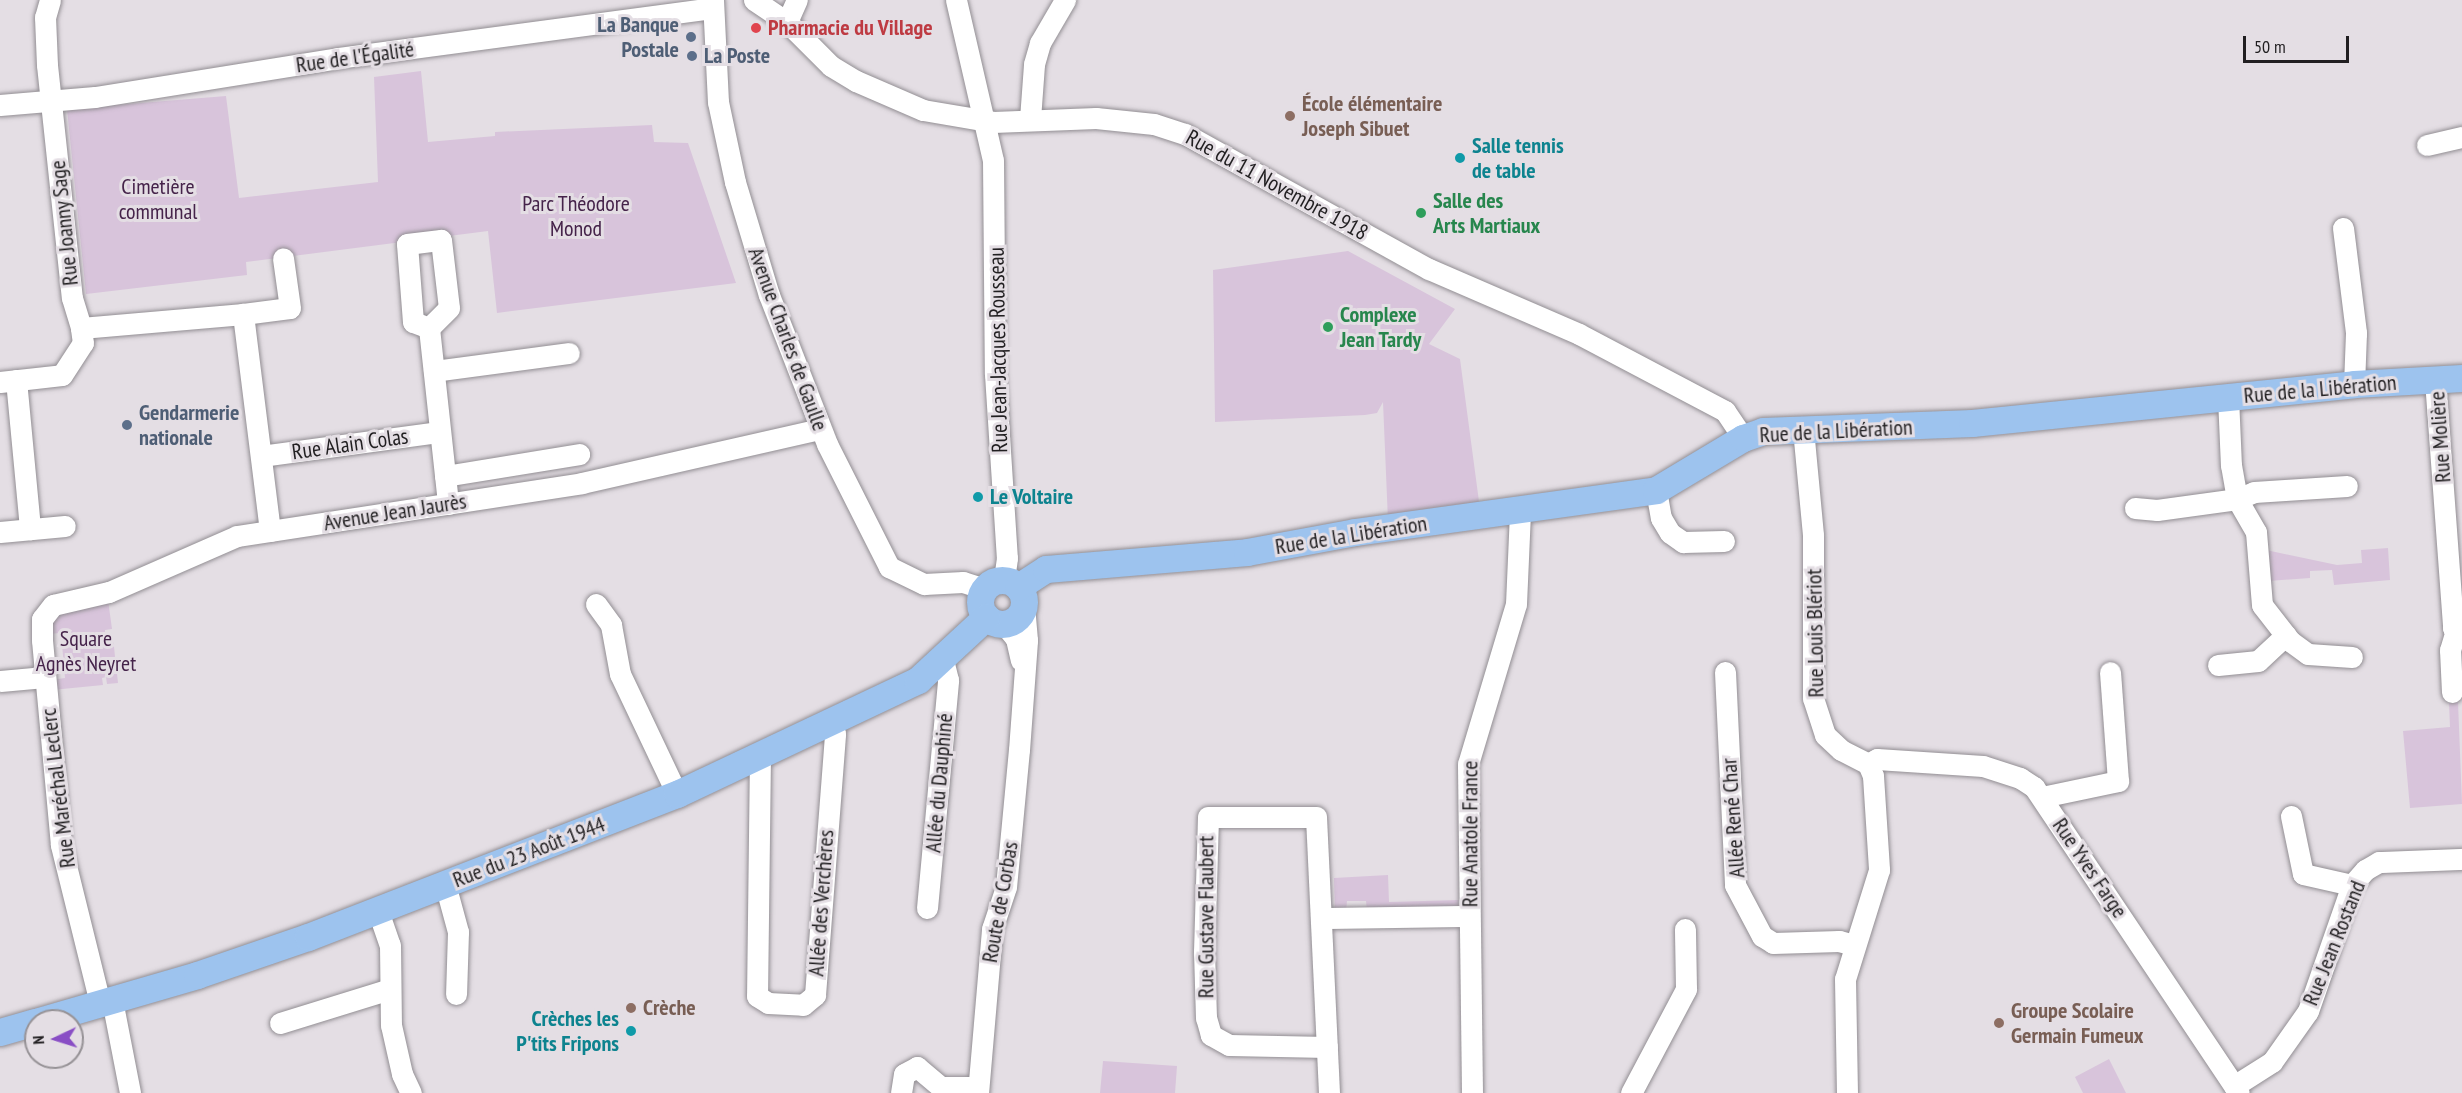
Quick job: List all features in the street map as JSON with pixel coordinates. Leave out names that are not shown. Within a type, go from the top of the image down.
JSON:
[{"type":"main road","name":"Rue de la Libération","points":[[995,620],[1020,615],[1007,590],[1046,569],[1247,552],[1355,532],[1520,511],[1656,490],[1743,438],[1763,431],[1972,423],[2354,384],[2462,378]]},
{"type":"main road","points":[[995,620],[980,605],[1007,590]]},
{"type":"main road","name":"Rue du 23 Août 1944","points":[[82,1009],[197,975],[378,911],[676,794],[918,680],[995,620]]},
{"type":"main road","name":"Rue du 23 Août 1944","points":[[0,1032],[24,1026]]},
{"type":"street","name":"Rue Joanny Sage","points":[[50,0],[45,17],[50,101],[72,298],[89,328]]},
{"type":"street","name":"Rue du 11 Novembre 1918","points":[[754,0],[786,22],[831,66],[856,81],[923,110],[983,121],[1096,118],[1154,124],[1185,134],[1430,269],[1579,334],[1725,411],[1743,438]]},
{"type":"street","points":[[786,22],[798,0]]},
{"type":"street","name":"Rue Jean-Jacques Rousseau","points":[[956,0],[993,160],[996,202],[995,374],[1007,542],[1007,590]]},
{"type":"street","points":[[1030,119],[1037,53],[1065,0]]},
{"type":"street","name":"Rue de l'Égalité","points":[[0,105],[95,97],[339,58],[712,4]]},
{"type":"street","name":"Avenue Charles de Gaulle","points":[[712,4],[718,102],[735,182],[769,295],[820,429],[889,567],[914,581],[963,582],[1007,590]]},
{"type":"street","points":[[2427,145],[2462,137]]},
{"type":"street","points":[[2343,228],[2356,333],[2354,384]]},
{"type":"street","points":[[30,529],[8,381],[62,375],[89,328],[290,308],[283,258]]},
{"type":"street","points":[[243,314],[270,531]]},
{"type":"street","points":[[429,328],[448,504]]},
{"type":"street","points":[[434,371],[570,353]]},
{"type":"street","name":"Rue Molière","points":[[2435,380],[2452,484],[2459,632],[2450,650],[2452,692]]},
{"type":"street","points":[[2228,397],[2237,499],[2256,532],[2262,605],[2286,635],[2308,654],[2352,657]]},
{"type":"street","name":"Avenue Jean Jaurès","points":[[45,677],[42,619],[53,605],[109,592],[237,536],[582,483],[820,429]]},
{"type":"street","name":"Rue Louis Blériot","points":[[1803,429],[1813,534],[1813,698],[1817,718],[1825,735],[1841,750],[1868,764]]},
{"type":"street","name":"Rue Alain Colas","points":[[261,456],[439,432]]},
{"type":"street","points":[[445,476],[579,454]]},
{"type":"street","points":[[2136,508],[2157,510],[2237,499],[2254,492],[2347,486]]},
{"type":"street","points":[[1656,490],[1661,518],[1670,533],[1683,542],[1724,542]]},
{"type":"street","name":"Rue Anatole France","points":[[1472,1093],[1468,764],[1471,744],[1516,604],[1520,511]]},
{"type":"street","points":[[0,532],[65,526]]},
{"type":"street","name":"Route de Corbas","points":[[978,1090],[992,929],[1006,887],[1027,640],[1007,590]]},
{"type":"street","points":[[596,604],[611,625],[620,674],[676,794]]},
{"type":"street","name":"Route de Corbas","points":[[995,620],[1018,643],[1023,675]]},
{"type":"street","points":[[2218,665],[2258,661],[2286,635]]},
{"type":"street","name":"Allée du Dauphiné","points":[[927,908],[948,680],[943,660]]},
{"type":"street","name":"Allée René Char","points":[[1725,672],[1735,885],[1762,936],[1773,943],[1839,941],[1854,945]]},
{"type":"street","points":[[2042,797],[2118,781],[2110,672]]},
{"type":"street","points":[[0,681],[45,677]]},
{"type":"street","name":"Rue Maréchal Leclerc","points":[[45,677],[61,845],[130,1093]]},
{"type":"street","name":"Allée des Verchères","points":[[760,754],[757,996],[768,1003],[803,1005],[815,995],[835,734],[831,722]]},
{"type":"street","name":"Rue Yves Farge","points":[[1868,764],[1876,759],[1999,769],[2020,778],[2042,797],[2237,1090]]},
{"type":"street","points":[[1847,1093],[1843,990],[1854,945],[1879,870],[1873,776],[1868,764]]},
{"type":"street","name":"Rue Gustave Flaubert","points":[[1327,1047],[1229,1045],[1211,1035],[1206,1018],[1204,962],[1208,816],[1316,817],[1321,918],[1327,1047],[1329,1093]]},
{"type":"street","points":[[2291,816],[2303,874],[2352,885]]},
{"type":"street","name":"Rue Jean Rostand","points":[[2237,1090],[2272,1062],[2308,1011],[2352,885],[2364,870],[2379,862],[2462,859]]},
{"type":"street","points":[[445,884],[458,932],[456,994]]},
{"type":"street","points":[[378,911],[390,945],[391,1025],[402,1074],[411,1093]]},
{"type":"street","points":[[1321,918],[1469,916]]},
{"type":"street","points":[[1631,1093],[1686,989],[1685,929]]},
{"type":"street","points":[[280,1023],[390,989]]},
{"type":"street","points":[[902,1093],[904,1074],[917,1067],[941,1087],[978,1090]]},
{"type":"green space","points":[[421,71],[428,142],[495,136],[495,132],[652,125],[654,142],[688,143],[736,283],[497,313],[488,231],[246,262],[247,275],[86,294],[67,109],[226,96],[239,198],[378,182],[374,77]]},
{"type":"green space","name":"Complexe Jean Tardy","points":[[1348,251],[1455,309],[1429,344],[1460,359],[1480,509],[1388,521],[1383,402],[1377,413],[1365,415],[1215,422],[1213,270]]},
{"type":"green space","points":[[2388,548],[2390,580],[2334,585],[2332,570],[2310,571],[2310,578],[2269,581],[2266,550],[2337,565],[2362,563],[2361,550]]},
{"type":"green space","name":"Square Agnès Neyret","points":[[108,600],[112,629],[105,630],[105,636],[113,636],[115,657],[108,658],[109,664],[116,664],[118,683],[107,684],[106,677],[102,678],[103,685],[52,690],[51,680],[65,678],[61,633],[47,634],[53,615]]},
{"type":"green space","points":[[2458,702],[2462,804],[2410,808],[2403,731],[2450,727],[2449,703]]},
{"type":"green space","points":[[1388,875],[1389,902],[1459,900],[1458,906],[1367,912],[1366,901],[1347,901],[1346,912],[1335,912],[1334,878]]},
{"type":"green space","points":[[2109,1059],[2126,1093],[2083,1093],[2075,1077]]},
{"type":"green space","points":[[1103,1061],[1177,1066],[1175,1093],[1100,1093]]},
{"type":"place","name":"Pharmacie du Village","points":[[756,28]]},
{"type":"place","name":"La Banque Postale","points":[[691,37]]},
{"type":"place","name":"La Poste","points":[[692,56]]},
{"type":"place","name":"École élémentaire Joseph Sibuet","points":[[1290,116]]},
{"type":"place","name":"Salle tennis de table","points":[[1460,158]]},
{"type":"place","name":"Salle des Arts Martiaux","points":[[1421,213]]},
{"type":"place","name":"Complexe Jean Tardy","points":[[1328,327]]},
{"type":"place","name":"Gendarmerie nationale","points":[[127,425]]},
{"type":"place","name":"Le Voltaire","points":[[978,497]]},
{"type":"place","name":"Crèche","points":[[631,1008]]},
{"type":"place","name":"Groupe Scolaire Germain Fumeux","points":[[1999,1023]]},
{"type":"place","name":"Crèches les P'tits Fripons","points":[[631,1031]]},
{"type":"park label","name":"Cimetière communal","points":[[158,198]]},
{"type":"park label","name":"Parc Théodore Monod","points":[[576,216]]}]
